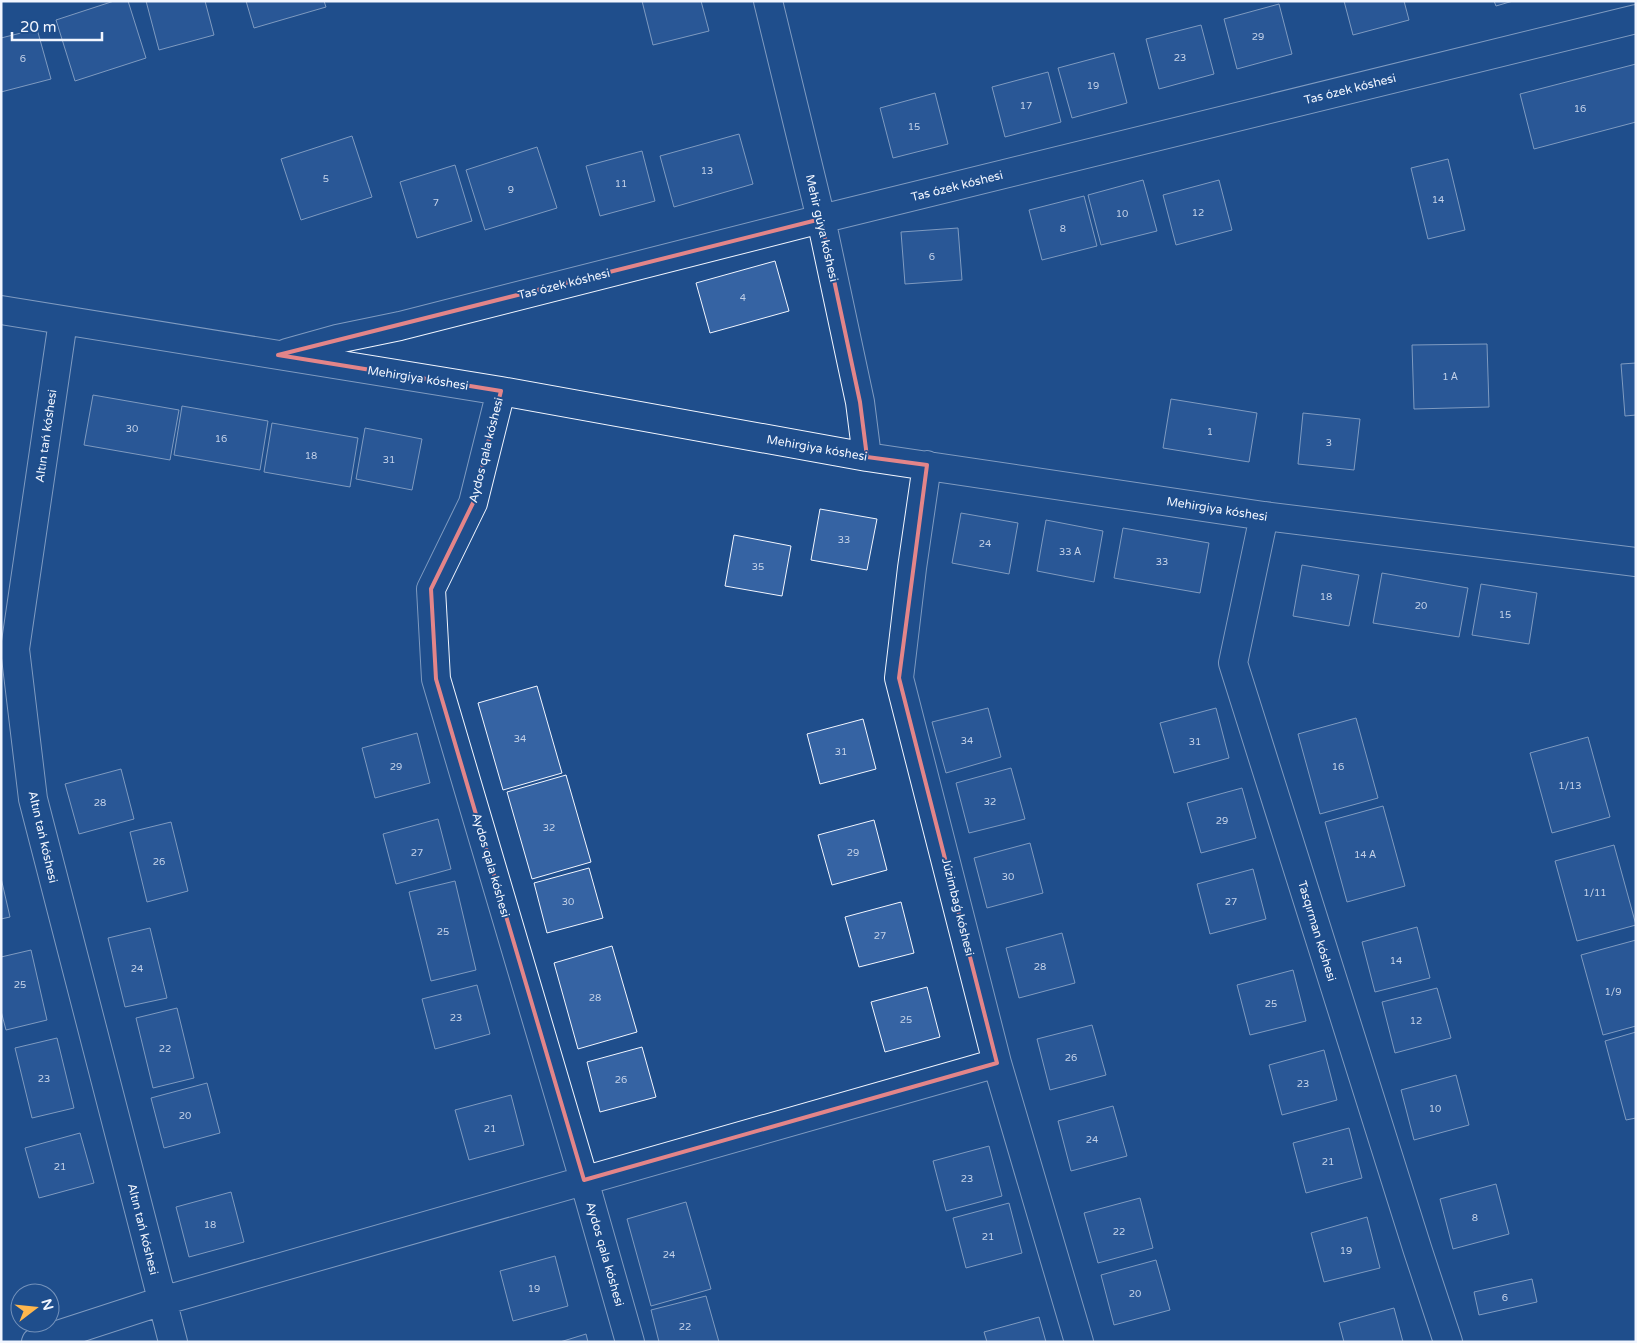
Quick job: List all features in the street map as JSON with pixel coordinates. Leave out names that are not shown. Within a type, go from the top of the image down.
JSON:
[{"type":"street","name":"Mehir gúyа kóshesi","points":[[768,1],[821,219],[860,402],[867,457]]},
{"type":"street","name":"Tas ózek kóshesi","points":[[278,356],[337,339],[400,326],[821,219],[1636,20]]},
{"type":"street","name":"Mehirgiya kóshesi","points":[[1,310],[501,391],[867,457],[1264,516],[1636,562]]},
{"type":"street","name":"Altın tań kóshesi","points":[[63,321],[15,649],[32,799],[173,1342]]},
{"type":"street","name":"Aydos qala kóshesi","points":[[501,391],[474,503],[431,589],[436,678],[630,1342]]},
{"type":"street","name":"Júzimbaǵ kóshesi","points":[[927,465],[899,678],[997,1063],[1079,1342]]},
{"type":"street","name":"Tasqırman kóshesi","points":[[1264,516],[1233,663],[1448,1342]]},
{"type":"street","points":[[36,1342],[162,1301],[997,1063]]},
{"type":"highlighted area","points":[[821,219],[860,402],[867,457],[927,465],[899,678],[997,1063],[584,1180],[436,679],[431,589],[473,503],[501,391],[278,355]]},
{"type":"building","points":[[114,1],[128,1],[146,58],[75,81],[56,20]]},
{"type":"building","points":[[146,1],[205,1],[214,35],[159,50]]},
{"type":"building","points":[[246,1],[324,1],[326,7],[254,28]]},
{"type":"building","points":[[642,1],[701,1],[709,31],[653,45]]},
{"type":"building","points":[[1344,1],[1404,1],[1409,20],[1353,35]]},
{"type":"building","points":[[1494,1],[1513,1],[1496,6]]},
{"type":"building","points":[[1279,4],[1292,54],[1237,69],[1224,19]]},
{"type":"building","points":[[1201,25],[1214,74],[1159,89],[1146,39]]},
{"type":"building","points":[[37,29],[51,79],[1,92],[1,38]]},
{"type":"building","points":[[1114,53],[1127,103],[1072,118],[1058,68]]},
{"type":"building","points":[[1636,64],[1636,122],[1534,149],[1520,94]]},
{"type":"building","points":[[1048,72],[1061,122],[1005,137],[992,87]]},
{"type":"building","points":[[935,93],[948,144],[893,158],[880,108]]},
{"type":"building","points":[[739,134],[753,184],[674,207],[660,156]]},
{"type":"building","points":[[352,136],[372,197],[301,220],[281,159]]},
{"type":"building","points":[[537,147],[557,208],[485,230],[466,170]]},
{"type":"building","points":[[642,151],[655,201],[600,216],[586,166]]},
{"type":"building","points":[[1448,159],[1465,230],[1428,239],[1411,168]]},
{"type":"building","points":[[455,165],[472,221],[417,238],[400,182]]},
{"type":"building","points":[[1143,180],[1157,231],[1101,245],[1088,195]]},
{"type":"building","points":[[1219,180],[1232,230],[1176,245],[1163,195]]},
{"type":"building","points":[[1084,196],[1097,246],[1042,260],[1029,210]]},
{"type":"building","points":[[958,228],[962,280],[905,284],[901,232]]},
{"type":"building","points":[[775,261],[789,311],[710,333],[696,283]]},
{"type":"building","points":[[1487,344],[1489,407],[1414,409],[1412,345]]},
{"type":"building","points":[[1636,363],[1636,415],[1625,416],[1621,364]]},
{"type":"building","points":[[93,395],[179,410],[170,460],[84,445]]},
{"type":"building","points":[[1171,399],[1257,413],[1249,462],[1163,448]]},
{"type":"building","points":[[182,406],[268,421],[260,470],[174,455]]},
{"type":"building","points":[[1303,413],[1360,419],[1354,470],[1298,464]]},
{"type":"building","points":[[272,423],[358,438],[350,487],[264,472]]},
{"type":"building","points":[[365,428],[422,439],[412,490],[356,479]]},
{"type":"building","points":[[820,509],[877,519],[867,570],[811,560]]},
{"type":"building","points":[[961,513],[1018,523],[1009,574],[952,563]]},
{"type":"building","points":[[1046,520],[1103,531],[1094,582],[1037,571]]},
{"type":"building","points":[[1123,528],[1209,543],[1200,593],[1114,578]]},
{"type":"building","points":[[734,535],[791,546],[782,596],[725,586]]},
{"type":"building","points":[[1302,565],[1359,575],[1349,626],[1293,616]]},
{"type":"building","points":[[1382,573],[1468,588],[1459,637],[1373,623]]},
{"type":"building","points":[[1481,584],[1537,593],[1529,644],[1472,635]]},
{"type":"building","points":[[537,686],[562,773],[503,790],[478,703]]},
{"type":"building","points":[[988,708],[1001,757],[946,773],[932,722]]},
{"type":"building","points":[[1216,708],[1229,758],[1174,773],[1160,723]]},
{"type":"building","points":[[1356,718],[1378,798],[1320,814],[1298,734]]},
{"type":"building","points":[[863,719],[876,769],[820,784],[807,734]]},
{"type":"building","points":[[417,733],[430,783],[375,798],[362,748]]},
{"type":"building","points":[[1588,737],[1610,817],[1552,833],[1530,753]]},
{"type":"building","points":[[1011,768],[1025,819],[969,833],[956,783]]},
{"type":"building","points":[[121,769],[134,819],[79,834],[65,784]]},
{"type":"building","points":[[566,775],[591,862],[532,879],[507,792]]},
{"type":"building","points":[[1242,788],[1256,838],[1201,853],[1187,803]]},
{"type":"building","points":[[1383,806],[1405,886],[1347,902],[1325,822]]},
{"type":"building","points":[[438,819],[451,869],[396,884],[383,834]]},
{"type":"building","points":[[874,820],[887,870],[832,885],[818,835]]},
{"type":"building","points":[[171,822],[188,891],[147,902],[130,832]]},
{"type":"building","points":[[1030,843],[1043,893],[987,908],[974,858]]},
{"type":"building","points":[[1614,845],[1636,925],[1577,941],[1555,861]]},
{"type":"building","points":[[589,868],[603,918],[547,933],[534,883]]},
{"type":"building","points":[[1253,869],[1266,919],[1210,934],[1197,884]]},
{"type":"building","points":[[1,878],[10,917],[1,919]]},
{"type":"building","points":[[455,881],[476,970],[431,981],[409,892]]},
{"type":"building","points":[[901,902],[914,953],[859,967],[845,917]]},
{"type":"building","points":[[1417,927],[1430,978],[1375,992],[1362,942]]},
{"type":"building","points":[[150,928],[167,998],[125,1007],[108,938]]},
{"type":"building","points":[[1062,933],[1075,983],[1019,998],[1006,948]]},
{"type":"building","points":[[1636,940],[1636,1026],[1603,1035],[1581,955]]},
{"type":"building","points":[[612,946],[637,1032],[578,1049],[554,963]]},
{"type":"building","points":[[31,950],[47,1020],[6,1030],[1,1011],[1,957]]},
{"type":"building","points":[[1293,970],[1306,1021],[1250,1035],[1237,985]]},
{"type":"building","points":[[477,985],[490,1034],[435,1049],[422,999]]},
{"type":"building","points":[[927,987],[940,1037],[885,1052],[871,1002]]},
{"type":"building","points":[[1437,988],[1451,1038],[1395,1053],[1382,1002]]},
{"type":"building","points":[[177,1008],[194,1078],[153,1088],[136,1018]]},
{"type":"building","points":[[1092,1025],[1106,1075],[1050,1090],[1037,1039]]},
{"type":"building","points":[[1636,1032],[1636,1118],[1626,1120],[1605,1041]]},
{"type":"building","points":[[57,1038],[74,1108],[32,1118],[15,1048]]},
{"type":"building","points":[[642,1047],[656,1097],[600,1112],[587,1062]]},
{"type":"building","points":[[1324,1050],[1337,1100],[1282,1115],[1269,1065]]},
{"type":"building","points":[[1456,1075],[1469,1125],[1414,1140],[1401,1090]]},
{"type":"building","points":[[207,1083],[220,1133],[164,1148],[151,1098]]},
{"type":"building","points":[[511,1095],[524,1145],[469,1160],[455,1110]]},
{"type":"building","points":[[1113,1106],[1127,1156],[1071,1171],[1058,1121]]},
{"type":"building","points":[[1349,1128],[1362,1178],[1306,1193],[1293,1143]]},
{"type":"building","points":[[80,1133],[94,1183],[39,1198],[25,1148]]},
{"type":"building","points":[[989,1146],[1002,1196],[946,1211],[933,1161]]},
{"type":"building","points":[[1496,1184],[1509,1234],[1453,1249],[1440,1199]]},
{"type":"building","points":[[231,1192],[244,1242],[189,1257],[176,1207]]},
{"type":"building","points":[[1140,1198],[1153,1248],[1098,1263],[1084,1213]]},
{"type":"building","points":[[686,1202],[711,1289],[651,1306],[627,1219]]},
{"type":"building","points":[[1009,1203],[1022,1253],[966,1268],[953,1218]]},
{"type":"building","points":[[1367,1217],[1380,1268],[1324,1282],[1311,1233]]},
{"type":"building","points":[[555,1256],[568,1306],[513,1321],[500,1271]]},
{"type":"building","points":[[1156,1260],[1170,1310],[1114,1325],[1101,1275]]},
{"type":"building","points":[[1532,1279],[1537,1302],[1479,1315],[1474,1292]]},
{"type":"building","points":[[706,1296],[719,1342],[659,1342],[651,1310]]},
{"type":"building","points":[[1394,1308],[1403,1342],[1344,1342],[1339,1323]]},
{"type":"building","points":[[1039,1317],[1046,1342],[987,1342],[984,1332]]},
{"type":"building","points":[[586,1334],[588,1342],[560,1342]]}]
